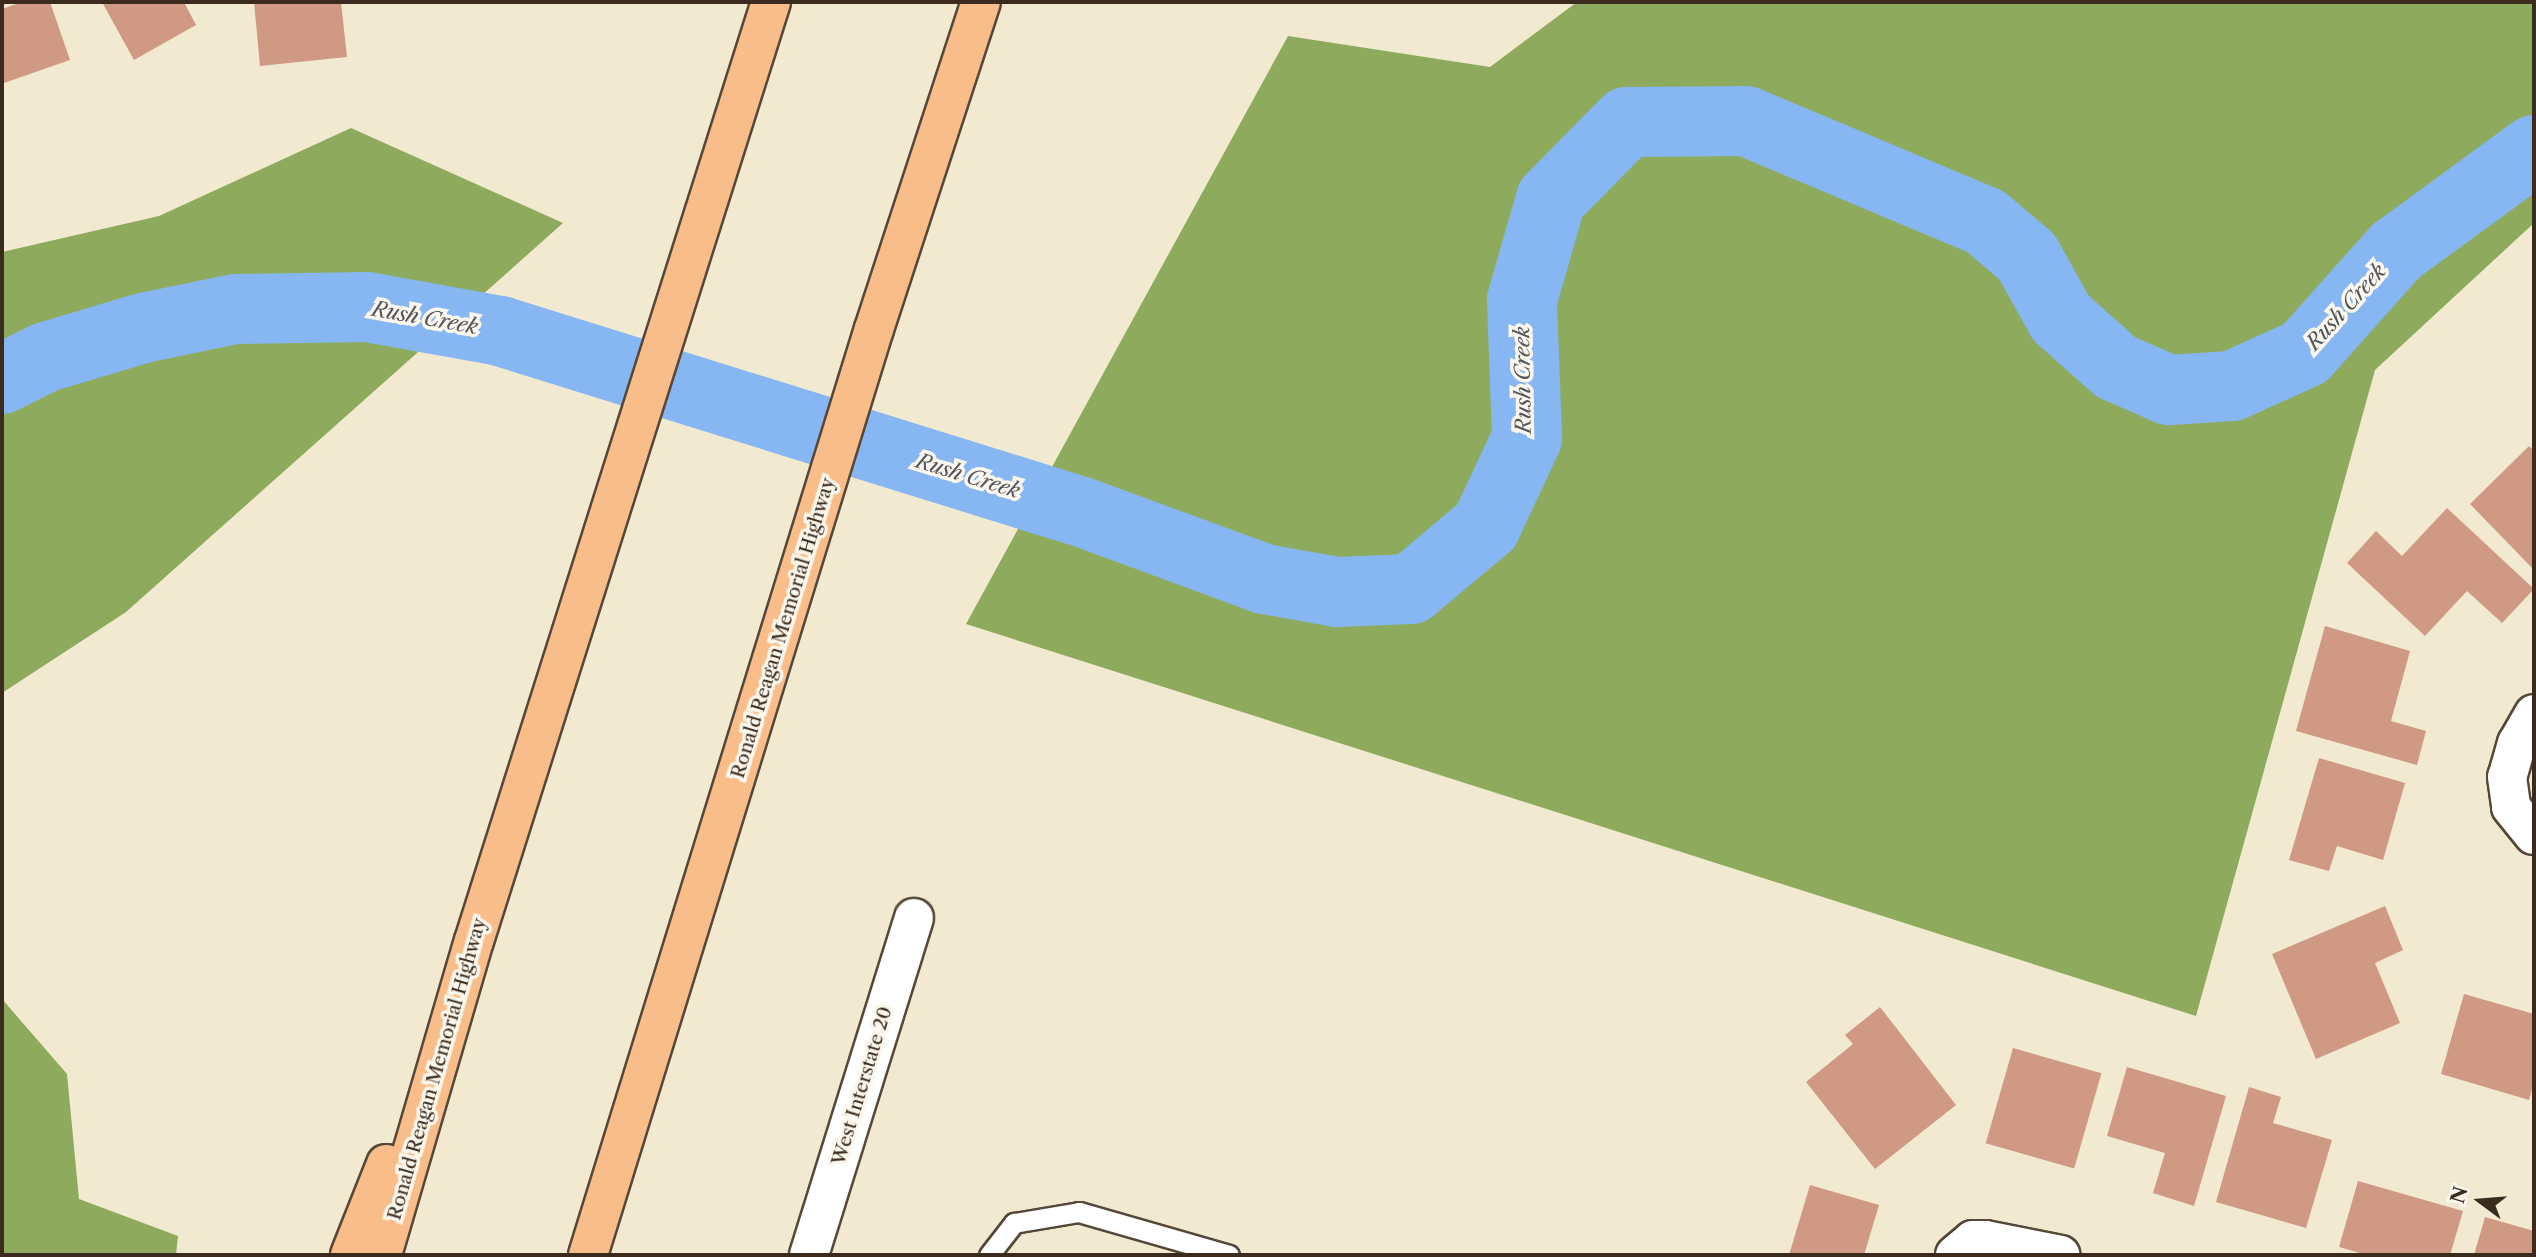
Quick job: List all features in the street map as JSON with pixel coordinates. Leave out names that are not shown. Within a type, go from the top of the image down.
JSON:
[{"type":"highway","name":"Ronald Reagan Memorial Highway","points":[[588,1255],[809,546],[874,328],[981,2]]},
{"type":"highway","name":"Ronald Reagan Memorial Highway","points":[[382,1255],[474,941],[767,12]]},
{"type":"highway","points":[[350,1255],[474,941]]},
{"type":"street","points":[[2534,714],[2517,743],[2507,777],[2511,807],[2534,835]]},
{"type":"street","name":"West Interstate 20","points":[[809,1255],[914,918]]},
{"type":"street","points":[[1970,1248],[2061,1255]]},
{"type":"lane","points":[[989,1255],[1014,1223],[1079,1212],[1229,1255]]},
{"type":"green space","points":[[1577,2],[2534,2],[2534,223],[2375,370],[2196,1016],[966,624],[1288,36],[1490,67]]},
{"type":"green space","points":[[351,128],[563,223],[126,612],[2,693],[2,252],[159,216]]},
{"type":"green space","points":[[2,999],[67,1074],[79,1199],[178,1236],[176,1255],[2,1255]]},
{"type":"building","points":[[22,2],[50,2],[70,60],[4,83],[2,9]]},
{"type":"building","points":[[102,2],[184,2],[196,25],[134,60]]},
{"type":"building","points":[[254,2],[341,2],[347,57],[260,66]]},
{"type":"building","points":[[2529,446],[2534,451],[2534,570],[2470,504]]},
{"type":"building","points":[[2447,508],[2534,589],[2502,623],[2467,591],[2425,636],[2347,563],[2376,531],[2402,556]]},
{"type":"building","points":[[2325,626],[2410,651],[2391,721],[2426,731],[2417,765],[2296,731]]},
{"type":"building","points":[[2319,758],[2405,783],[2383,860],[2337,846],[2329,871],[2289,860]]},
{"type":"building","points":[[2385,906],[2403,950],[2375,963],[2400,1023],[2316,1059],[2272,954]]},
{"type":"building","points":[[2464,994],[2534,1014],[2534,1082],[2529,1100],[2441,1074]]},
{"type":"building","points":[[1880,1007],[1956,1105],[1875,1169],[1806,1082],[1853,1044],[1845,1035]]},
{"type":"building","points":[[2013,1048],[2101,1073],[2074,1169],[1986,1143]]},
{"type":"building","points":[[2127,1067],[2226,1096],[2194,1206],[2153,1193],[2165,1153],[2107,1136]]},
{"type":"building","points":[[2249,1087],[2281,1097],[2273,1123],[2332,1140],[2306,1228],[2216,1202]]},
{"type":"building","points":[[2358,1181],[2463,1211],[2450,1255],[2367,1255],[2339,1247]]},
{"type":"building","points":[[1810,1185],[1879,1205],[1864,1255],[1789,1255]]},
{"type":"building","points":[[2485,1217],[2534,1231],[2534,1255],[2474,1255]]},
{"type":"waterway","name":"Rush Creek","points":[[2,379],[46,357],[143,328],[235,309],[367,307],[500,331],[1082,512],[1264,579],[1337,592],[1411,589],[1486,526],[1527,438],[1522,300],[1551,199],[1627,122],[1746,121],[1986,222],[2027,257],[2061,318],[2116,367],[2169,390],[2232,386],[2305,353],[2396,251],[2534,150]]}]
